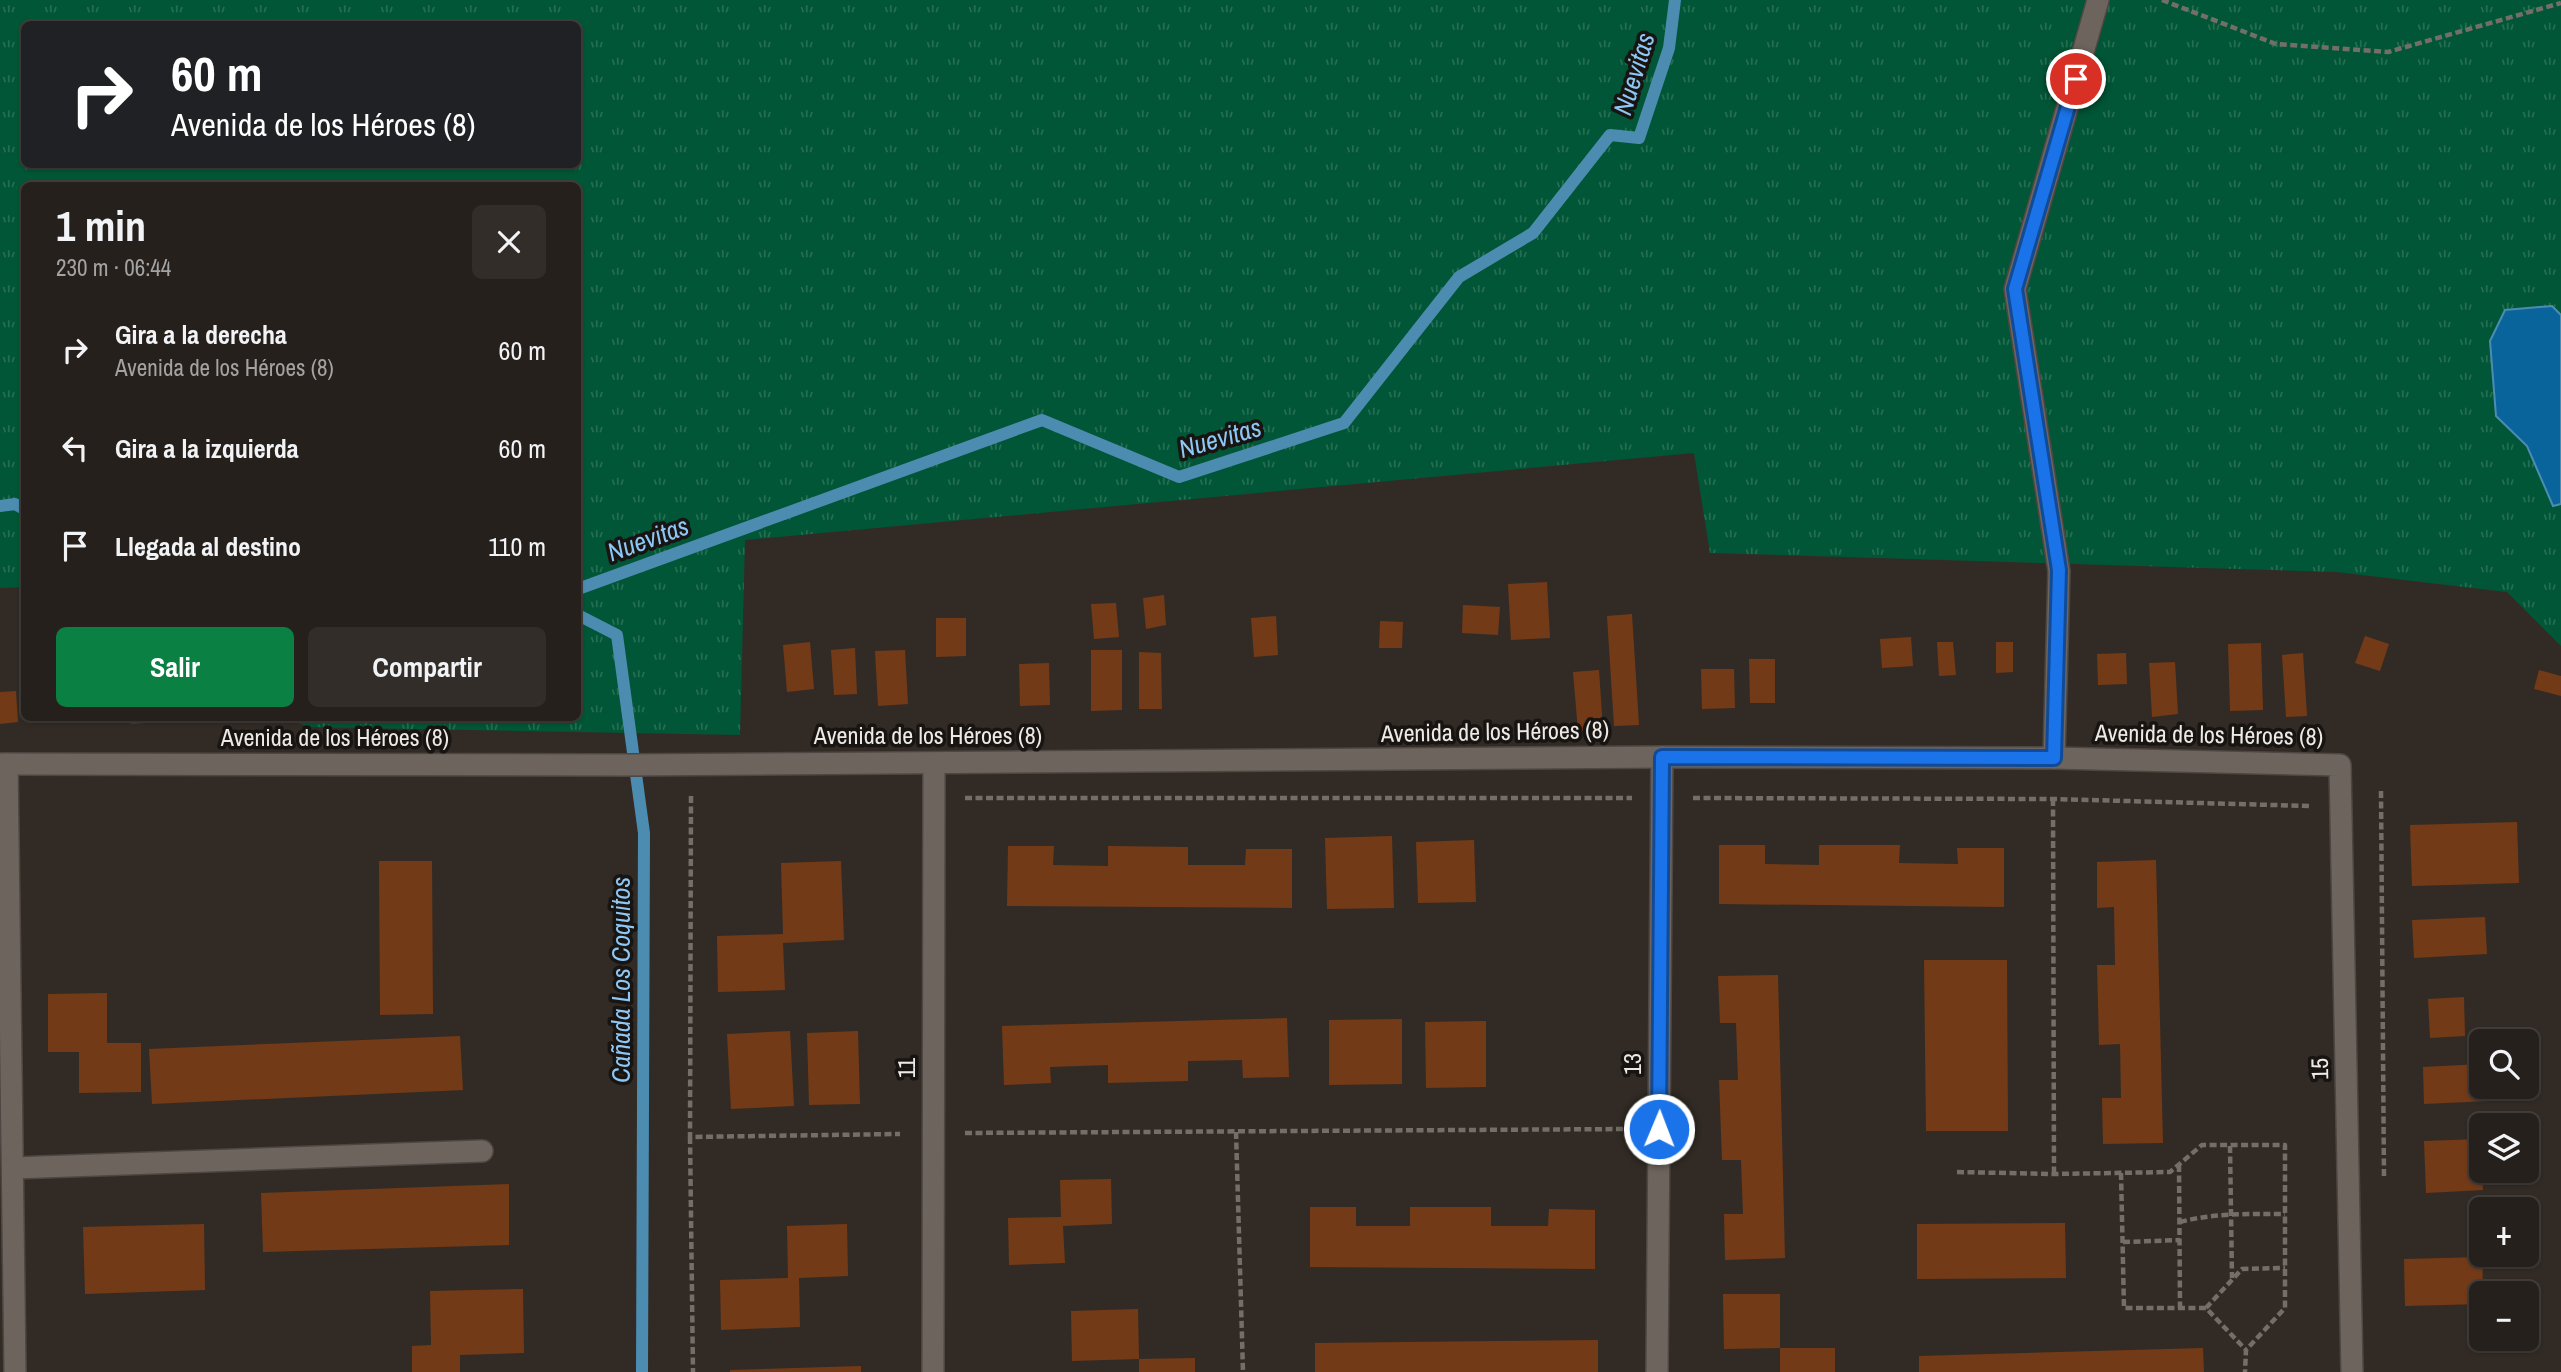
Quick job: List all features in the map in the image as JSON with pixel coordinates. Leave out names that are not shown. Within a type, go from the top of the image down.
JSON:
[{"type":"street","points":[[2054,758],[2059,570],[2015,289],[2098,0]]},
{"type":"street","name":"Avenida de los Héroes (8)","points":[[3,764],[628,765],[1662,757],[2054,758],[2340,765]]},
{"type":"street","name":"13","points":[[1657,1372],[1662,757]]},
{"type":"street","name":"11","points":[[933,1372],[934,763]]},
{"type":"street","points":[[3,764],[15,1372]]},
{"type":"street","name":"15","points":[[2340,765],[2352,1372]]},
{"type":"street","points":[[13,1168],[482,1152]]},
{"type":"path","points":[[2162,0],[2276,44],[2388,52],[2561,3]]},
{"type":"path","points":[[692,763],[692,1372]]},
{"type":"path","points":[[2381,791],[2384,1192]]},
{"type":"path","points":[[934,799],[1662,797],[2053,799],[2313,806]]},
{"type":"path","points":[[691,799],[704,799]]},
{"type":"path","points":[[2053,799],[2054,1174]]},
{"type":"path","points":[[690,1137],[1659,1129]]},
{"type":"path","points":[[1236,1132],[1243,1372]]},
{"type":"path","points":[[1957,1172],[2170,1172],[2202,1145],[2285,1145],[2285,1308],[2246,1350],[2245,1372]]},
{"type":"path","points":[[2230,1146],[2232,1278]]},
{"type":"path","points":[[2179,1164],[2180,1308]]},
{"type":"path","points":[[2121,1173],[2124,1308],[2206,1308],[2246,1350]]},
{"type":"path","points":[[2179,1222],[2231,1214],[2285,1214]]},
{"type":"path","points":[[2123,1242],[2180,1240]]},
{"type":"path","points":[[2206,1308],[2242,1269],[2285,1268]]},
{"type":"green space","points":[[0,0],[2561,0],[2561,646],[2507,592],[2336,572],[1710,553],[1694,453],[745,540],[740,735],[307,727],[295,721],[581,721],[581,182],[21,182],[21,587],[0,588]]},
{"type":"water","points":[[2552,306],[2561,315],[2561,504],[2553,506],[2527,446],[2496,416],[2490,341],[2505,310]]},
{"type":"building","points":[[1547,582],[1550,638],[1511,640],[1508,584]]},
{"type":"building","points":[[1164,595],[1166,625],[1146,629],[1143,598]]},
{"type":"building","points":[[1116,603],[1119,637],[1094,639],[1091,604]]},
{"type":"building","points":[[1463,605],[1500,607],[1498,635],[1462,633]]},
{"type":"building","points":[[1632,614],[1639,725],[1614,726],[1607,616]]},
{"type":"building","points":[[1276,616],[1278,655],[1254,657],[1251,618]]},
{"type":"building","points":[[936,618],[966,618],[966,656],[936,657]]},
{"type":"building","points":[[1380,621],[1403,622],[1402,648],[1379,648]]},
{"type":"building","points":[[2365,636],[2389,644],[2380,671],[2355,663]]},
{"type":"building","points":[[1911,637],[1913,666],[1882,668],[1880,639]]},
{"type":"building","points":[[810,642],[814,689],[787,692],[783,645]]},
{"type":"building","points":[[1937,642],[1953,642],[1956,675],[1939,676]]},
{"type":"building","points":[[1996,642],[2013,642],[2013,672],[1996,673]]},
{"type":"building","points":[[2261,643],[2263,710],[2230,711],[2228,644]]},
{"type":"building","points":[[855,648],[857,694],[834,695],[831,650]]},
{"type":"building","points":[[905,650],[908,704],[878,706],[875,651]]},
{"type":"building","points":[[1091,650],[1122,650],[1122,710],[1091,711]]},
{"type":"building","points":[[1139,652],[1161,653],[1162,709],[1139,709]]},
{"type":"building","points":[[2126,653],[2127,684],[2098,685],[2097,654]]},
{"type":"building","points":[[2303,653],[2307,716],[2286,717],[2282,655]]},
{"type":"building","points":[[1749,659],[1775,659],[1775,703],[1750,703]]},
{"type":"building","points":[[2175,662],[2178,714],[2152,717],[2149,663]]},
{"type":"building","points":[[1049,663],[1050,705],[1020,706],[1019,664]]},
{"type":"building","points":[[1701,669],[1734,669],[1735,708],[1702,709]]},
{"type":"building","points":[[1599,670],[1603,729],[1578,731],[1573,672]]},
{"type":"building","points":[[2539,670],[2561,676],[2561,696],[2534,689]]},
{"type":"building","points":[[16,691],[18,722],[0,724],[0,692]]},
{"type":"building","points":[[131,721],[172,721],[131,724]]},
{"type":"building","points":[[2517,822],[2519,883],[2412,886],[2410,825]]},
{"type":"building","points":[[1392,836],[1394,908],[1327,909],[1325,838]]},
{"type":"building","points":[[1474,840],[1476,902],[1418,903],[1416,842]]},
{"type":"building","points":[[1719,845],[1765,845],[1765,864],[1819,865],[1819,845],[1900,845],[1899,863],[1958,864],[1957,848],[2004,848],[2004,907],[1719,904]]},
{"type":"building","points":[[1008,846],[1054,846],[1053,865],[1108,866],[1108,846],[1188,847],[1188,865],[1245,865],[1246,849],[1292,849],[1292,908],[1007,906]]},
{"type":"building","points":[[2156,860],[2163,1143],[2103,1144],[2102,1098],[2121,1098],[2120,1044],[2099,1045],[2097,965],[2115,965],[2114,907],[2097,908],[2097,862]]},
{"type":"building","points":[[379,861],[432,861],[433,1014],[380,1015]]},
{"type":"building","points":[[841,861],[844,940],[783,943],[785,990],[718,992],[717,936],[783,934],[781,863]]},
{"type":"building","points":[[2485,917],[2487,954],[2414,958],[2412,920]]},
{"type":"building","points":[[1924,960],[2007,960],[2008,1131],[1926,1131]]},
{"type":"building","points":[[1778,975],[1785,1258],[1725,1260],[1724,1214],[1743,1214],[1741,1160],[1722,1160],[1719,1080],[1738,1080],[1736,1023],[1720,1023],[1718,976]]},
{"type":"building","points":[[107,993],[107,1043],[141,1043],[141,1092],[79,1093],[79,1052],[48,1052],[48,994]]},
{"type":"building","points":[[2464,997],[2465,1036],[2430,1038],[2428,999]]},
{"type":"building","points":[[1287,1018],[1289,1077],[1243,1078],[1242,1060],[1188,1061],[1188,1081],[1108,1083],[1108,1065],[1050,1067],[1051,1083],[1004,1085],[1002,1026]]},
{"type":"building","points":[[1402,1019],[1402,1084],[1329,1085],[1329,1020]]},
{"type":"building","points":[[1486,1021],[1486,1087],[1426,1088],[1425,1022]]},
{"type":"building","points":[[790,1031],[794,1106],[731,1109],[727,1034]]},
{"type":"building","points":[[858,1031],[860,1104],[809,1105],[807,1033]]},
{"type":"building","points":[[460,1036],[463,1090],[152,1104],[149,1049]]},
{"type":"building","points":[[2469,1065],[2469,1099],[2512,1100],[2424,1104],[2423,1067]]},
{"type":"building","points":[[2469,1139],[2469,1183],[2483,1183],[2483,1190],[2426,1193],[2424,1141]]},
{"type":"building","points":[[1111,1179],[1112,1224],[1063,1226],[1065,1263],[1009,1265],[1008,1218],[1061,1217],[1060,1180]]},
{"type":"building","points":[[509,1184],[509,1245],[263,1252],[261,1193]]},
{"type":"building","points":[[1310,1207],[1356,1207],[1356,1226],[1410,1226],[1410,1207],[1491,1207],[1491,1226],[1548,1226],[1549,1209],[1595,1210],[1595,1269],[1310,1267]]},
{"type":"building","points":[[2065,1223],[2066,1278],[1917,1279],[1917,1224]]},
{"type":"building","points":[[204,1224],[205,1290],[85,1294],[83,1227]]},
{"type":"building","points":[[847,1224],[848,1276],[799,1278],[800,1327],[721,1330],[720,1280],[788,1278],[787,1226]]},
{"type":"building","points":[[2469,1257],[2469,1267],[2483,1267],[2482,1281],[2469,1281],[2469,1304],[2405,1306],[2404,1259]]},
{"type":"building","points":[[523,1289],[524,1353],[460,1355],[460,1372],[412,1372],[412,1346],[431,1345],[430,1291]]},
{"type":"building","points":[[1723,1294],[1780,1294],[1780,1348],[1724,1349]]},
{"type":"building","points":[[1138,1309],[1139,1359],[1072,1361],[1071,1311]]},
{"type":"building","points":[[1598,1340],[1598,1372],[1315,1372],[1315,1343]]},
{"type":"building","points":[[1780,1348],[1835,1348],[1835,1372],[1780,1372]]},
{"type":"building","points":[[2203,1348],[2204,1372],[1919,1372],[1919,1356]]},
{"type":"building","points":[[1195,1358],[1195,1372],[1139,1372],[1139,1359]]},
{"type":"building","points":[[861,1366],[861,1372],[730,1372],[730,1370]]},
{"type":"waterway","name":"Nuevitas","points":[[581,588],[1042,420],[1179,477],[1344,423],[1459,277],[1533,233],[1610,135],[1639,138],[1669,48],[1675,0]]},
{"type":"waterway","name":"Nuevitas","points":[[0,506],[15,504],[21,507]]},
{"type":"waterway","name":"Cañada Los Coquitos","points":[[581,617],[617,635],[644,833],[642,1372]]},
{"type":"route","points":[[1659,1129],[1662,757],[2054,758],[2059,570],[2015,289],[2076,79]]}]
